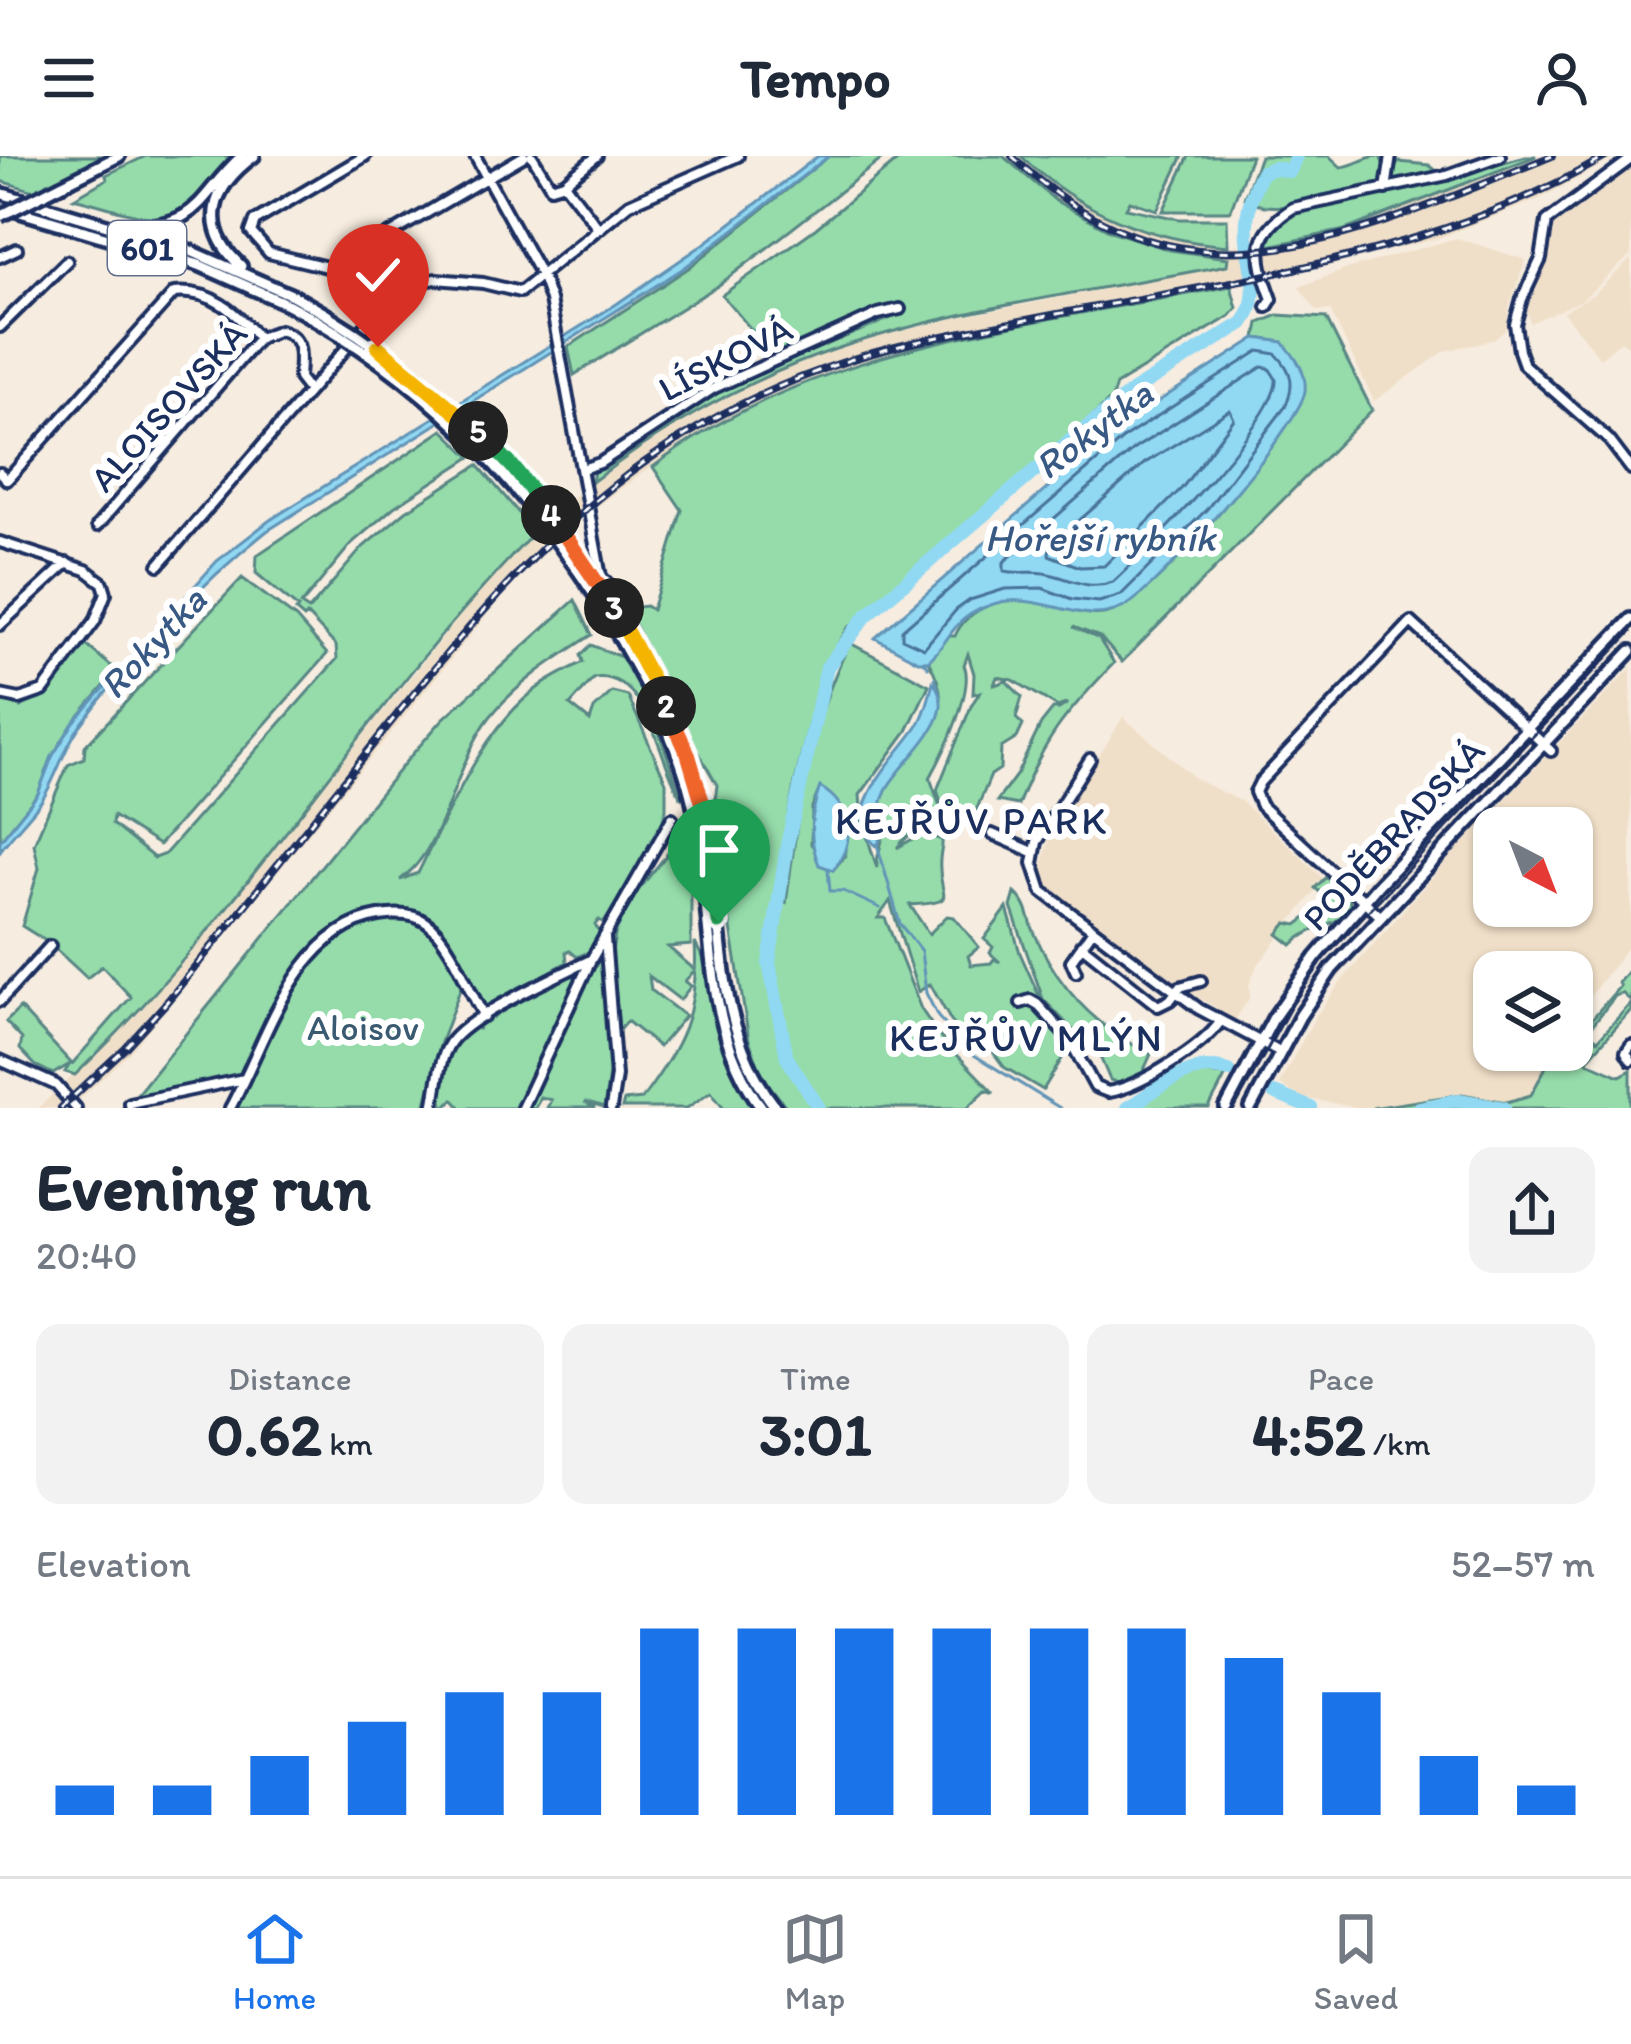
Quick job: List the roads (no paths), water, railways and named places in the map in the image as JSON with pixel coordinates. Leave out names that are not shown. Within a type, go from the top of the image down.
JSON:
[{"type":"main road","points":[[0,216],[119,156]]},
{"type":"main road","points":[[122,228],[161,226],[186,216],[242,156]]},
{"type":"main road","points":[[250,274],[220,246],[214,219],[225,185],[254,156]]},
{"type":"main road","name":"601","points":[[0,193],[122,228],[250,274],[388,366],[463,431],[537,512],[607,596],[669,712],[696,776],[709,833],[734,1029],[748,1066],[776,1108]]},
{"type":"main road","name":"601","points":[[0,206],[190,261],[292,300]]},
{"type":"main road","name":"601","points":[[607,596],[684,772],[701,850],[722,1025],[740,1072],[763,1108]]},
{"type":"main road","name":"PODĚBRADSKÁ","points":[[1226,1108],[1291,991],[1364,902],[1522,726],[1631,620]]},
{"type":"main road","name":"PODĚBRADSKÁ","points":[[1251,1108],[1319,986],[1380,916],[1547,747],[1631,651]]},
{"type":"street","points":[[365,156],[255,221],[254,240],[268,253],[331,268],[370,288],[436,279],[520,292],[629,204],[738,156]]},
{"type":"street","points":[[475,156],[542,277],[562,353],[607,596]]},
{"type":"street","points":[[331,268],[528,156],[551,187],[564,183],[597,156]]},
{"type":"street","points":[[1386,189],[1391,156]]},
{"type":"street","points":[[1267,307],[1272,299],[1259,248],[1265,229],[1293,208],[1386,189],[1500,156]]},
{"type":"street","points":[[1631,159],[1547,221],[1541,259],[1515,324],[1524,364],[1610,440],[1631,470]]},
{"type":"street","points":[[564,183],[599,229]]},
{"type":"street","points":[[0,257],[17,249]]},
{"type":"street","points":[[0,327],[67,261]]},
{"type":"street","points":[[159,565],[381,308],[387,288]]},
{"type":"street","points":[[0,473],[7,480],[177,291],[220,302],[259,338]]},
{"type":"street","name":"LÍSKOVÁ","points":[[581,469],[600,463],[714,388],[878,314],[900,309]]},
{"type":"street","name":"ALOISOVSKÁ","points":[[97,526],[259,338],[280,331],[296,340],[301,350],[299,378],[310,392]]},
{"type":"street","points":[[0,542],[86,570],[103,583],[106,593],[101,611],[43,691],[20,699],[0,695]]},
{"type":"street","points":[[0,625],[67,563]]},
{"type":"street","points":[[1380,916],[1255,797],[1260,782],[1411,622],[1547,747]]},
{"type":"street","points":[[1090,759],[1033,852],[1042,891],[1220,1022],[1280,1052]]},
{"type":"street","points":[[522,1108],[591,960],[672,818]]},
{"type":"street","points":[[992,834],[1033,852]]},
{"type":"street","points":[[230,1108],[311,956],[337,933],[365,918],[406,914],[431,927],[484,1016]]},
{"type":"street","points":[[1076,972],[1071,961],[1092,931]]},
{"type":"street","points":[[605,936],[616,1076],[611,1108]]},
{"type":"street","points":[[0,1001],[50,946]]},
{"type":"street","points":[[1081,946],[1127,978],[1152,1004],[1165,1005],[1186,983],[1201,981]]},
{"type":"street","points":[[436,1106],[448,1046],[484,1016],[591,960]]},
{"type":"street","points":[[1021,1003],[1037,1004],[1066,1035],[1095,1087],[1108,1092],[1150,1075],[1209,1036],[1220,1022]]},
{"type":"street","points":[[1631,1045],[1626,1052],[1631,1060]]},
{"type":"street","points":[[0,1060],[52,1082],[76,1108]]},
{"type":"street","points":[[130,1108],[129,1103],[246,1079]]},
{"type":"water","points":[[818,156],[829,156],[684,268],[267,531],[242,552],[168,622],[100,700],[74,735],[42,800],[0,851],[0,841],[38,794],[52,757],[74,722],[217,561],[270,520],[615,305]]},
{"type":"water","name":"Hořejší rybník","points":[[1256,338],[1283,342],[1299,365],[1305,391],[1297,410],[1224,507],[1139,596],[1104,613],[1032,602],[993,604],[964,619],[928,661],[918,661],[875,638],[1117,428]]},
{"type":"water","points":[[933,682],[941,710],[927,738],[886,790],[878,847],[866,833],[866,802],[920,722]]},
{"type":"water","points":[[820,787],[839,804],[848,825],[846,848],[833,870],[819,865],[813,845],[812,817]]},
{"type":"waterway","name":"Rokytka","points":[[819,1108],[787,1058],[769,963],[787,845],[827,667],[866,616],[1072,439],[1133,391],[1243,323],[1254,292],[1247,229],[1252,196],[1262,172],[1290,171],[1296,156]]},
{"type":"waterway","points":[[923,661],[928,667]]},
{"type":"waterway","points":[[935,678],[939,692]]},
{"type":"waterway","points":[[877,844],[900,924],[921,951],[926,993],[938,1017],[974,1055],[1060,1108]]},
{"type":"waterway","points":[[828,869],[830,891],[843,891],[880,908]]},
{"type":"waterway","name":"Rokytka","points":[[1127,1108],[1188,1072],[1229,1071]]},
{"type":"waterway","name":"Rokytka","points":[[1274,1093],[1311,1108]]},
{"type":"waterway","name":"Rokytka","points":[[1419,1108],[1459,1100],[1504,1108]]},
{"type":"tram line","points":[[1235,1108],[1292,1004],[1326,956],[1631,632]]},
{"type":"railway","points":[[1012,156],[1078,208],[1143,238],[1210,251],[1276,248],[1344,234],[1552,156]]},
{"type":"railway","points":[[61,1108],[165,1004],[427,677],[530,561],[642,464],[706,423],[776,388],[895,347],[1244,280],[1394,244],[1539,192],[1607,156]]},
{"type":"district","name":"KEJŘŮV PARK","points":[[972,820]]},
{"type":"district","name":"KEJŘŮV MLÝN","points":[[1027,1037]]},
{"type":"park label","name":"Aloisov","points":[[363,1027]]}]
